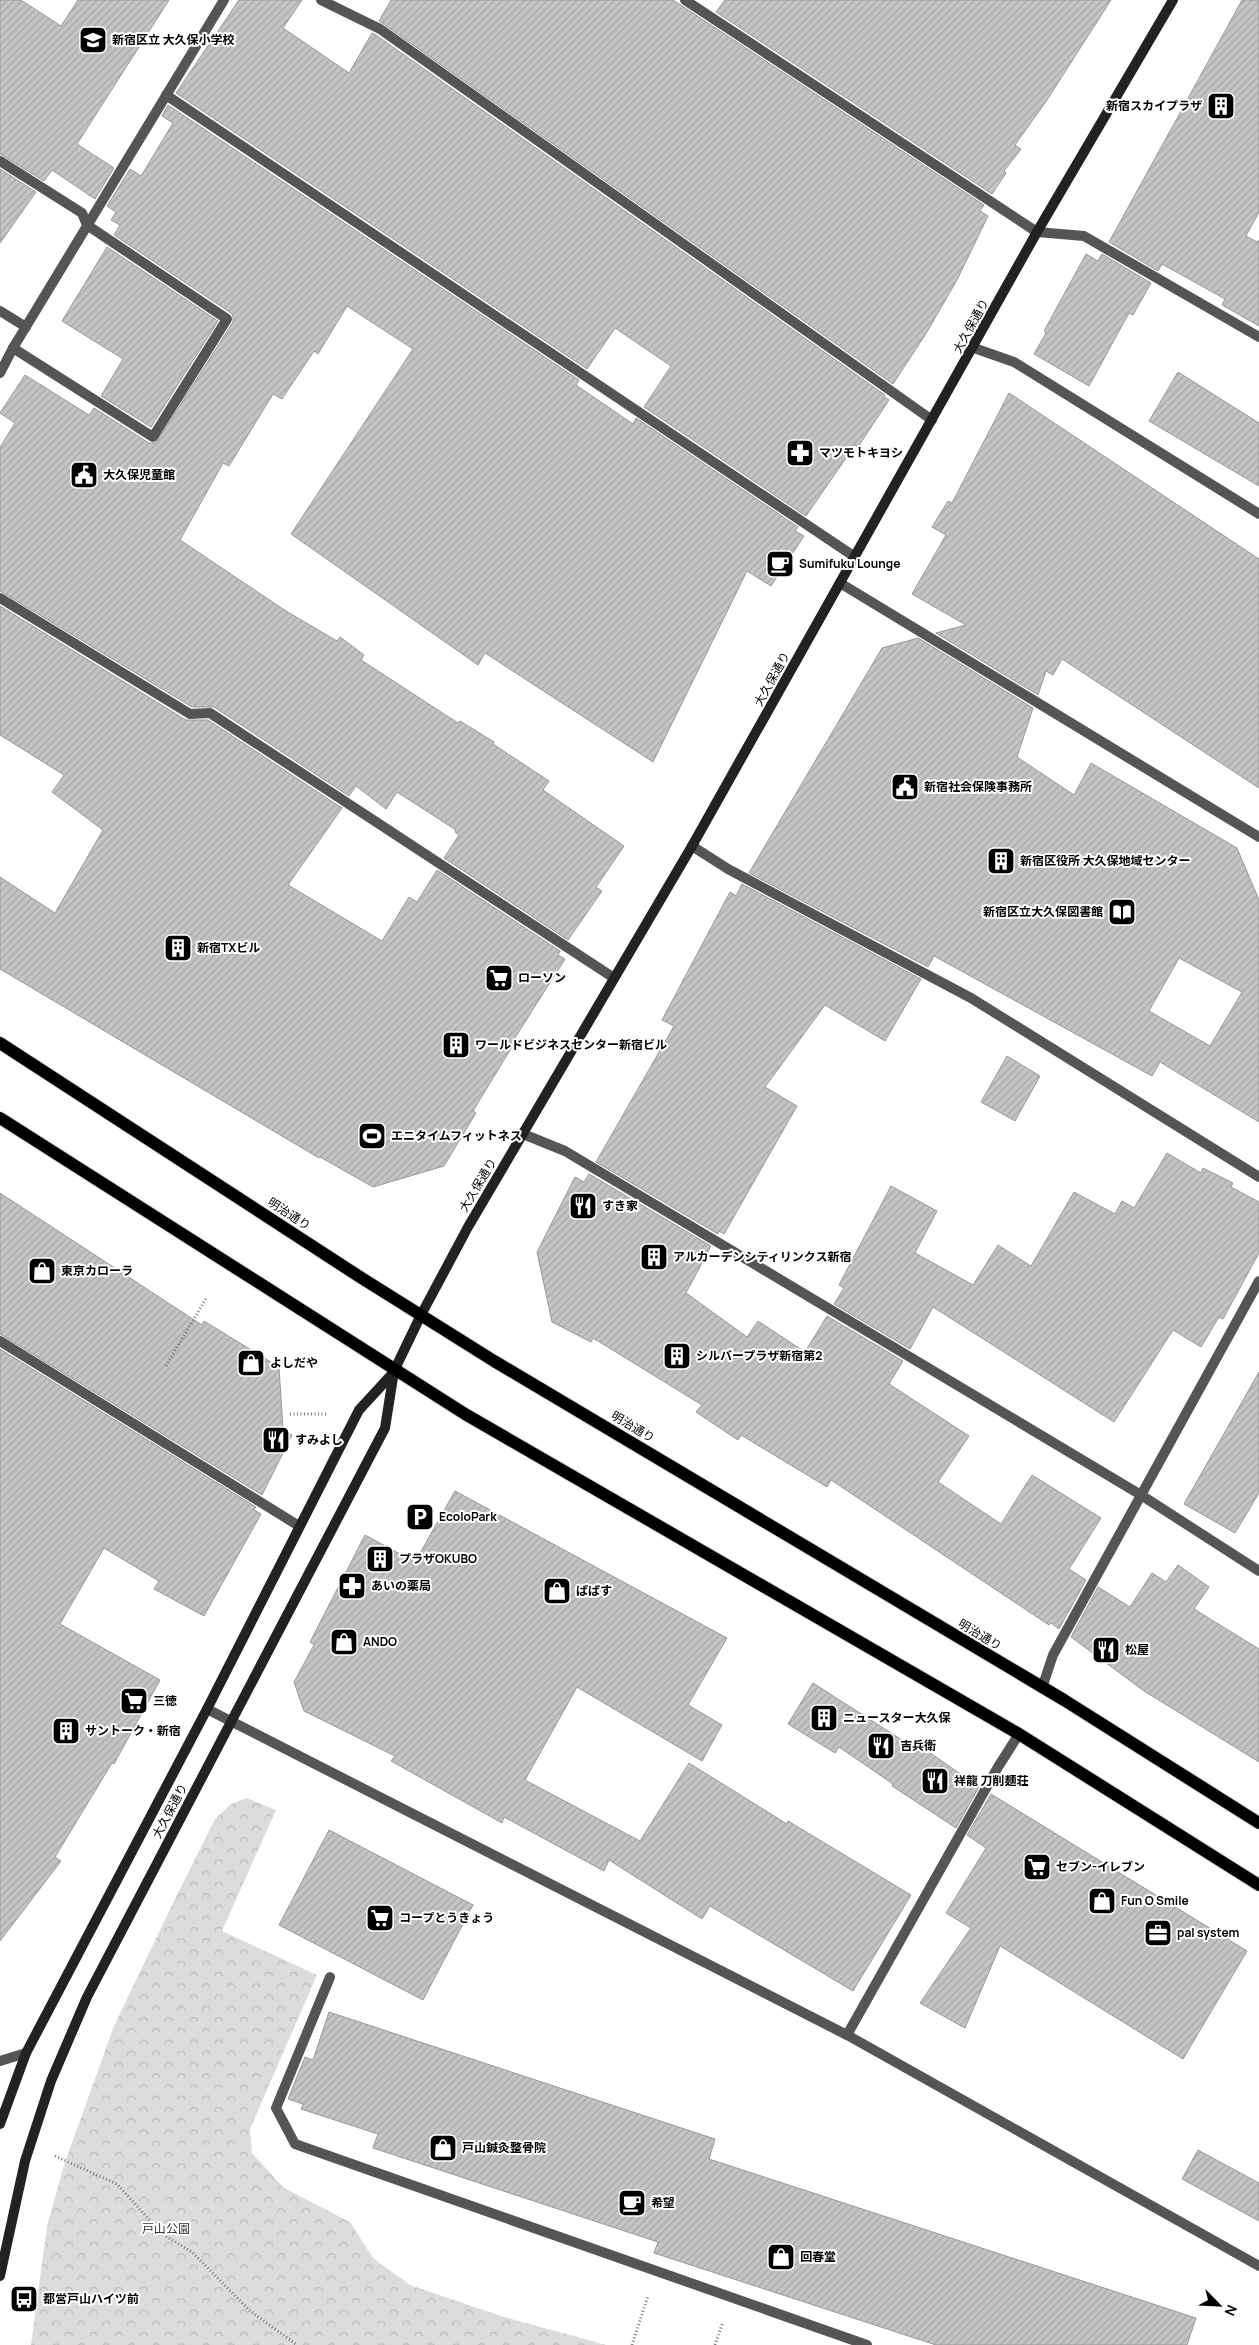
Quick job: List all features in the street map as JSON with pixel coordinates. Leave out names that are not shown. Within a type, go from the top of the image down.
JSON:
[{"type":"main road","name":"大久保通り","points":[[0,2124],[26,2053],[206,1709],[359,1410],[394,1371],[421,1315],[468,1227],[692,846],[974,348],[1037,232],[1173,0]]},
{"type":"main road","name":"明治通り","points":[[0,1043],[494,1361],[1042,1688],[1259,1823]]},
{"type":"main road","points":[[0,1118],[394,1371],[486,1427],[1019,1734],[1259,1886]]},
{"type":"main road","name":"大久保通り","points":[[0,2276],[25,2160],[51,2081],[87,1997],[233,1722],[385,1428],[394,1371]]},
{"type":"street","points":[[0,373],[13,348],[224,0]]},
{"type":"street","points":[[321,0],[380,29],[932,420]]},
{"type":"street","points":[[685,0],[1037,232],[1084,236],[1259,337]]},
{"type":"street","points":[[166,95],[855,557]]},
{"type":"street","points":[[0,161],[82,213],[87,225],[227,318],[153,437],[13,348]]},
{"type":"street","points":[[0,311],[26,328]]},
{"type":"street","points":[[974,348],[1014,362],[1259,514]]},
{"type":"street","points":[[840,582],[1259,836]]},
{"type":"street","points":[[0,598],[190,714],[210,713],[614,978]]},
{"type":"street","points":[[692,846],[728,869],[971,998],[1259,1177]]},
{"type":"street","points":[[523,1134],[565,1151],[1141,1495],[1259,1570]]},
{"type":"street","points":[[1042,1688],[1053,1655],[1259,1281]]},
{"type":"street","points":[[0,1341],[299,1526]]},
{"type":"street","points":[[206,1709],[847,2036],[1259,2266]]},
{"type":"street","points":[[847,2036],[998,1767],[1019,1734]]},
{"type":"street","points":[[330,1977],[276,2108],[295,2144],[867,2345]]},
{"type":"street","points":[[0,2061],[26,2053]]},
{"type":"path","points":[[166,1366],[207,1297]]},
{"type":"path","points":[[290,1414],[327,1414]]},
{"type":"path","points":[[55,2156],[117,2184],[162,2234],[192,2252],[249,2310],[297,2345]]},
{"type":"path","points":[[632,2345],[656,2272]]},
{"type":"green space","name":"戸山公園","points":[[247,1798],[276,1810],[222,1931],[317,1975],[250,2129],[252,2153],[284,2188],[350,2222],[373,2258],[410,2285],[501,2316],[606,2345],[31,2345],[47,2226],[65,2162],[114,2026],[215,1819],[231,1804]]},
{"type":"building","name":"新宿区立 大久保小学校","points":[[0,0],[21,0],[61,26],[78,0],[169,0],[77,144],[114,168],[95,199],[52,170],[44,181],[0,154]]},
{"type":"building","points":[[239,0],[302,0],[283,28],[349,73],[372,33],[376,35],[885,395],[884,397],[889,400],[858,447],[855,445],[806,516],[644,407],[671,366],[615,328],[587,369],[176,93]]},
{"type":"building","points":[[391,0],[673,0],[984,205],[980,211],[988,216],[957,280],[927,332],[893,384],[379,21]]},
{"type":"building","points":[[725,0],[1111,0],[1047,100],[1015,145],[1021,149],[1004,171],[1006,173],[992,194],[716,12]]},
{"type":"building","name":"新宿スカイプラザ","points":[[1242,0],[1259,0],[1259,212],[1246,236],[1257,242],[1259,240],[1259,326],[1222,305],[1225,299],[1162,264],[1158,271],[1109,242]]},
{"type":"building","points":[[168,105],[579,380],[576,385],[633,424],[636,418],[798,527],[795,531],[804,536],[771,586],[747,571],[653,762],[485,653],[478,665],[291,534],[413,349],[347,306],[318,354],[314,351],[282,399],[273,394],[229,466],[223,463],[180,540],[286,611],[337,641],[340,637],[364,655],[361,660],[458,723],[460,721],[494,742],[493,744],[549,781],[543,790],[624,846],[596,887],[602,891],[568,940],[444,858],[459,835],[455,832],[456,830],[397,792],[386,809],[356,786],[349,796],[214,707],[192,707],[0,591],[0,447],[15,423],[0,413],[25,375],[89,415],[94,408],[149,443],[156,443],[233,322],[231,313],[114,235],[120,225],[111,220],[116,212],[107,206],[130,169],[141,176],[173,123],[162,116]]},
{"type":"building","points":[[0,169],[36,192],[0,243]]},
{"type":"building","points":[[107,247],[218,321],[151,427],[101,396],[123,359],[62,321]]},
{"type":"building","points":[[1086,254],[1098,261],[1102,254],[1151,283],[1133,315],[1129,313],[1089,386],[1034,354],[1046,333],[1044,331]]},
{"type":"building","points":[[1178,372],[1259,423],[1259,486],[1149,421]]},
{"type":"building","points":[[1009,393],[1259,559],[1259,788],[1062,659],[1053,675],[1046,671],[1038,695],[936,633],[966,625],[912,594],[946,535],[932,527],[948,501],[952,503]]},
{"type":"building","points":[[0,606],[186,720],[208,720],[342,808],[288,885],[382,941],[409,897],[417,902],[437,870],[560,951],[558,955],[565,959],[513,1041],[515,1042],[473,1111],[476,1113],[444,1166],[373,1187],[319,1158],[0,969],[0,877],[55,913],[103,830],[52,792],[64,775],[0,735]]},
{"type":"building","name":"新宿区役所 大久保地域センター","points":[[918,638],[1033,708],[1017,757],[1074,795],[1091,763],[1237,848],[1259,900],[1259,1122],[1160,1062],[1152,1076],[934,956],[928,967],[749,873],[882,648]],"holes":[[[1179,958],[1242,992],[1210,1046],[1149,1011]]]},
{"type":"building","points":[[742,884],[921,979],[885,1041],[825,1005],[765,1087],[797,1106],[724,1234],[719,1231],[718,1234],[596,1162],[674,1026],[662,1020],[730,892],[736,896]]},
{"type":"building","points":[[1007,1056],[1040,1076],[1015,1121],[981,1102]]},
{"type":"building","points":[[1167,1153],[1201,1173],[1203,1168],[1233,1183],[1231,1187],[1259,1202],[1259,1253],[1223,1319],[1219,1317],[1201,1347],[1173,1330],[1114,1422],[933,1307],[910,1349],[834,1304],[844,1288],[839,1285],[891,1186],[937,1211],[915,1253],[973,1285],[998,1245],[1031,1266],[1074,1192],[1115,1214],[1122,1201],[1134,1208]]},
{"type":"building","points":[[589,1174],[711,1246],[686,1293],[747,1337],[758,1321],[805,1352],[827,1316],[903,1361],[889,1384],[969,1436],[938,1482],[1001,1524],[1032,1475],[1101,1518],[1069,1569],[1086,1580],[1059,1629],[1051,1623],[1049,1625],[831,1480],[827,1487],[741,1435],[738,1440],[696,1412],[702,1405],[593,1338],[591,1342],[552,1322],[537,1252],[575,1177],[584,1182]]},
{"type":"building","points":[[0,1193],[202,1325],[204,1321],[279,1367],[283,1430],[292,1435],[262,1495],[0,1334]]},
{"type":"building","points":[[0,1349],[256,1507],[254,1510],[261,1514],[204,1616],[154,1589],[159,1581],[104,1548],[60,1624],[160,1680],[114,1764],[112,1763],[55,1857],[61,1861],[0,1941]]},
{"type":"building","points":[[1259,1372],[1259,1493],[1235,1533],[1184,1504]]},
{"type":"building","points":[[455,1491],[727,1638],[688,1705],[722,1725],[702,1761],[577,1687],[525,1780],[640,1841],[689,1763],[787,1824],[788,1821],[911,1895],[853,1991],[710,1906],[702,1919],[609,1860],[604,1871],[504,1817],[502,1823],[391,1761],[395,1756],[304,1711],[294,1682],[314,1645],[310,1642],[365,1535],[415,1562]]},
{"type":"building","points":[[1178,1565],[1209,1587],[1194,1609],[1259,1649],[1259,1762],[1144,1691],[1071,1637],[1098,1587],[1130,1607],[1152,1573],[1166,1582]]},
{"type":"building","points":[[813,1683],[916,1749],[919,1745],[979,1787],[956,1828],[892,1786],[893,1784],[839,1747],[835,1753],[788,1724]]},
{"type":"building","points":[[991,1794],[1247,1951],[1183,2059],[1000,1946],[965,2028],[920,2003],[971,1928],[946,1913],[986,1848],[967,1835]]},
{"type":"building","points":[[329,1830],[473,1905],[423,2000],[279,1925]]},
{"type":"building","points":[[329,2012],[715,2139],[709,2159],[1196,2318],[1187,2345],[936,2345],[654,2253],[658,2242],[373,2148],[378,2134],[301,2109],[303,2104],[288,2099],[305,2057],[313,2060]]},
{"type":"building","points":[[1198,2150],[1259,2183],[1259,2221],[1182,2179]]},
{"type":"place","name":"新宿区立 大久保小学校","points":[[93,40]]},
{"type":"place","name":"新宿スカイプラザ","points":[[1221,106]]},
{"type":"place","name":"マツモトキヨシ","points":[[800,453]]},
{"type":"place","name":"大久保児童館","points":[[84,475]]},
{"type":"place","name":"Sumifuku Lounge","points":[[780,564]]},
{"type":"place","name":"新宿社会保険事務所","points":[[905,787]]},
{"type":"place","name":"新宿区役所 大久保地域センター","points":[[1001,861]]},
{"type":"place","name":"新宿区立大久保図書館","points":[[1122,912]]},
{"type":"place","name":"新宿TXビル","points":[[178,948]]},
{"type":"place","name":"ローソン","points":[[499,978]]},
{"type":"place","name":"ワールドビジネスセンター新宿ビル","points":[[456,1045]]},
{"type":"place","name":"エニタイムフィットネス","points":[[372,1136]]},
{"type":"place","name":"すき家","points":[[583,1206]]},
{"type":"place","name":"アルカーデンシティリンクス新宿","points":[[654,1257]]},
{"type":"place","name":"東京カローラ","points":[[42,1271]]},
{"type":"place","name":"シルバープラザ新宿第2","points":[[677,1356]]},
{"type":"place","name":"よしだや","points":[[251,1363]]},
{"type":"place","name":"すみよし","points":[[276,1440]]},
{"type":"place","name":"EcoloPark","points":[[420,1517]]},
{"type":"place","name":"プラザOKUBO","points":[[380,1559]]},
{"type":"place","name":"あいの薬局","points":[[352,1586]]},
{"type":"place","name":"ぱぱす","points":[[557,1591]]},
{"type":"place","name":"ANDO","points":[[344,1642]]},
{"type":"place","name":"松屋","points":[[1106,1650]]},
{"type":"place","name":"三徳","points":[[134,1701]]},
{"type":"place","name":"ニュースター大久保","points":[[824,1718]]},
{"type":"place","name":"サントーク・新宿","points":[[66,1731]]},
{"type":"place","name":"吉兵衛","points":[[881,1746]]},
{"type":"place","name":"祥龍 刀削麺荘","points":[[935,1781]]},
{"type":"place","name":"セブン-イレブン","points":[[1037,1867]]},
{"type":"place","name":"Fun O Smile","points":[[1102,1901]]},
{"type":"place","name":"コープとうきょう","points":[[380,1918]]},
{"type":"place","name":"pal system","points":[[1158,1933]]},
{"type":"place","name":"戸山鍼灸整骨院","points":[[443,2148]]},
{"type":"place","name":"希望","points":[[632,2203]]},
{"type":"place","name":"回春堂","points":[[781,2257]]},
{"type":"place","name":"都営戸山ハイツ前","points":[[24,2299]]}]
